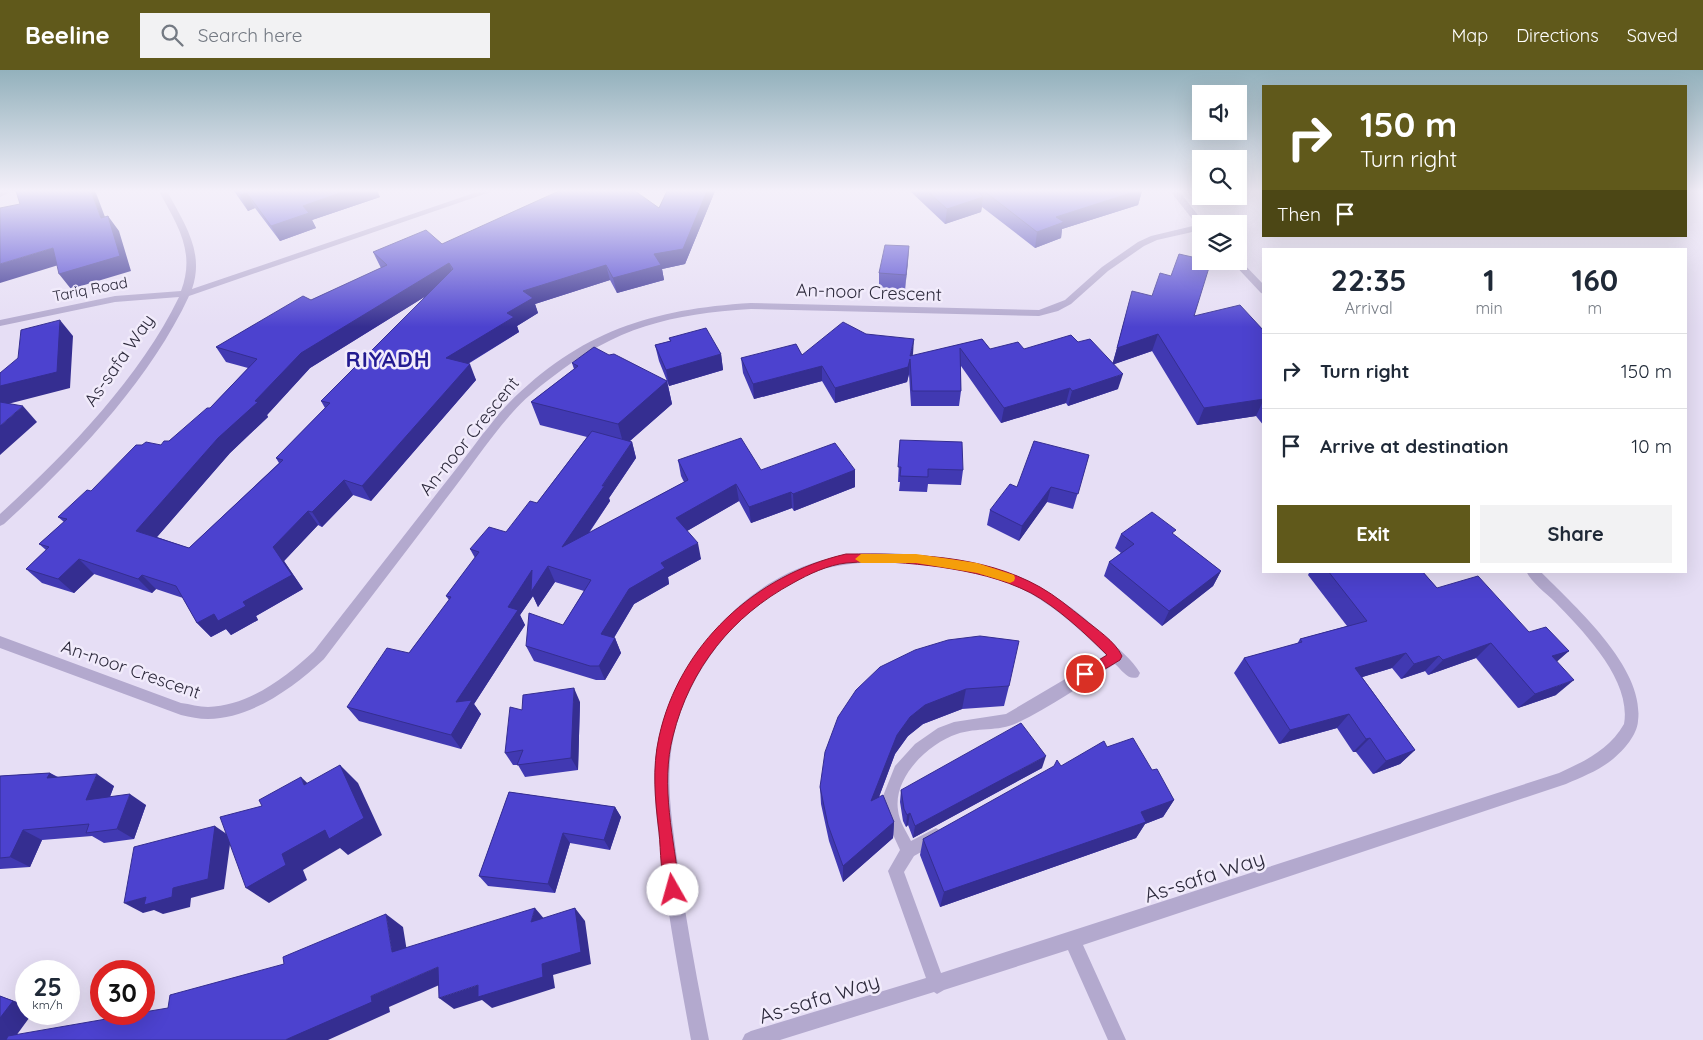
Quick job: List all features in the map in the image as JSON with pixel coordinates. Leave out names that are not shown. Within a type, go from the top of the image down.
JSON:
[{"type":"street","name":"As-safa Way","points":[[0,521],[35,490],[97,425],[137,374],[169,325],[186,294],[192,264],[191,248],[185,236]]},
{"type":"street","name":"Tariq Road","points":[[0,323],[103,300],[159,294],[186,294],[356,236]]},
{"type":"street","name":"An-noor Crescent","points":[[0,642],[181,709],[209,713],[249,703],[288,683],[303,672],[319,655],[509,409],[538,381],[572,355],[597,340],[649,320],[720,307],[751,306],[1039,314],[1068,302],[1105,269],[1141,244],[1161,236]]},
{"type":"street","points":[[1244,270],[1262,289]]},
{"type":"street","points":[[700,1040],[673,890],[663,806],[662,771],[666,737],[675,706],[688,676],[705,649],[725,626],[747,606],[772,588],[799,574],[827,563],[846,559],[916,559],[977,568],[1019,582],[1052,601],[1098,638],[1132,673]]},
{"type":"street","name":"As-safa Way","points":[[751,1040],[937,985],[1073,942],[1561,779],[1599,761],[1618,744],[1631,722],[1631,703],[1624,679],[1612,657],[1534,573]]},
{"type":"street","points":[[908,852],[890,808],[891,794],[908,760],[930,741],[955,727],[1009,720],[1116,656]]},
{"type":"street","points":[[937,985],[896,871],[908,852],[950,828]]},
{"type":"street","points":[[1073,942],[1117,1040]]},
{"type":"building","points":[[0,236],[114,236],[120,256],[59,274],[53,248],[0,264]]},
{"type":"building","points":[[411,236],[433,236],[442,244],[459,236],[688,236],[683,249],[654,254],[661,265],[613,278],[606,265],[523,291],[533,298],[507,313],[514,317],[446,358],[470,364],[362,486],[344,480],[312,512],[308,511],[273,547],[292,575],[243,602],[246,606],[218,621],[214,614],[197,623],[176,586],[142,575],[138,579],[79,559],[58,579],[26,569],[49,547],[39,544],[67,519],[58,517],[87,490],[91,491],[136,445],[142,445],[146,442],[161,445],[164,441],[169,441],[207,408],[210,408],[257,359],[216,347],[303,296],[311,300],[387,265],[373,252]],"holes":[[[449,263],[453,269],[321,401],[330,403],[276,458],[283,460],[189,548],[136,531],[218,438],[258,402],[255,401],[301,353]]]},
{"type":"building","points":[[885,245],[909,246],[906,275],[879,273]]},
{"type":"building","points":[[1179,254],[1192,257],[1192,270],[1208,270],[1194,316],[1240,305],[1262,329],[1262,399],[1204,408],[1158,334],[1117,348],[1132,291],[1152,296],[1160,273],[1171,276]]},
{"type":"building","points":[[60,320],[57,372],[0,386],[0,373],[18,358],[21,330]]},
{"type":"building","points":[[843,322],[866,334],[914,339],[910,356],[982,339],[990,349],[1018,342],[1024,349],[1071,335],[1078,342],[1090,339],[1123,374],[1072,391],[1070,388],[1004,408],[960,348],[961,391],[912,391],[910,359],[908,367],[835,388],[822,366],[753,384],[741,358],[796,344],[802,355]]},
{"type":"building","points":[[706,328],[721,354],[666,370],[655,345],[671,341],[669,338]]},
{"type":"building","points":[[594,347],[609,355],[614,354],[667,381],[618,424],[531,402],[578,366],[572,363]]},
{"type":"building","points":[[0,402],[23,406],[0,426]]},
{"type":"building","points":[[592,431],[632,442],[562,547],[688,480],[678,460],[741,438],[761,470],[835,443],[855,470],[793,494],[791,492],[749,507],[736,484],[676,518],[698,543],[661,563],[665,568],[629,589],[601,634],[615,638],[599,666],[590,666],[526,646],[529,613],[563,625],[591,580],[548,566],[531,592],[532,570],[508,607],[518,610],[456,702],[472,700],[451,735],[347,707],[387,648],[409,653],[451,597],[446,596],[479,552],[470,549],[489,527],[506,532],[530,501],[537,503]]},
{"type":"building","points":[[900,440],[962,442],[963,470],[928,469],[928,477],[900,476],[901,467],[898,467]]},
{"type":"building","points":[[1034,441],[1089,455],[1078,494],[1051,487],[1022,526],[990,510],[1010,484],[1017,487]]},
{"type":"building","points":[[1152,512],[1176,530],[1172,533],[1221,571],[1169,611],[1109,562],[1134,544],[1121,534]]},
{"type":"building","points":[[1330,573],[1424,573],[1437,588],[1478,576],[1529,632],[1546,627],[1569,651],[1552,656],[1574,680],[1535,694],[1491,643],[1443,660],[1439,656],[1414,664],[1406,653],[1355,668],[1415,750],[1386,761],[1370,738],[1366,739],[1349,714],[1290,730],[1244,658],[1302,642],[1300,639],[1367,621]]},
{"type":"building","points":[[980,636],[1019,641],[1009,686],[966,689],[925,705],[910,717],[897,735],[871,801],[883,795],[894,822],[843,866],[828,825],[820,787],[825,752],[838,717],[856,690],[880,667],[915,650],[948,640]]},
{"type":"building","points":[[574,688],[571,758],[517,765],[523,750],[505,753],[510,707],[522,710],[523,695]]},
{"type":"building","points":[[1021,723],[1046,756],[915,826],[910,813],[907,815],[904,809],[901,790]]},
{"type":"building","points":[[1133,738],[1152,770],[1157,769],[1174,800],[1141,812],[1146,822],[944,892],[923,839],[1054,766],[1057,760],[1061,766],[1104,741],[1107,747]]},
{"type":"building","points":[[340,765],[364,818],[329,839],[325,830],[282,854],[286,865],[246,888],[220,817],[262,806],[259,800],[301,777],[304,785]]},
{"type":"building","points":[[50,773],[47,778],[97,774],[86,800],[130,794],[117,829],[86,833],[89,824],[23,830],[10,857],[0,858],[0,776]]},
{"type":"building","points":[[509,792],[615,807],[604,840],[563,833],[548,884],[479,876]]},
{"type":"building","points":[[215,826],[208,879],[173,888],[172,897],[144,905],[146,897],[124,903],[134,847]]},
{"type":"building","points":[[535,908],[531,922],[575,908],[581,952],[542,964],[543,977],[478,997],[478,985],[439,998],[438,967],[371,996],[372,1002],[285,1040],[6,1040],[8,1036],[90,1022],[90,1025],[155,1025],[155,1010],[168,1008],[170,995],[284,964],[283,957],[386,914],[392,952]]},
{"type":"building","points":[[0,996],[13,1001],[0,1018]]},
{"type":"slow traffic","points":[[861,559],[916,559],[977,568],[1010,578]]},
{"type":"district","name":"RIYADH","points":[[388,359]]},
{"type":"route","points":[[673,890],[663,806],[662,771],[666,737],[675,706],[688,676],[705,649],[725,626],[747,606],[772,588],[799,574],[827,563],[846,559],[916,559],[977,568],[998,574],[1036,590],[1098,638],[1116,656],[1085,674]]}]
